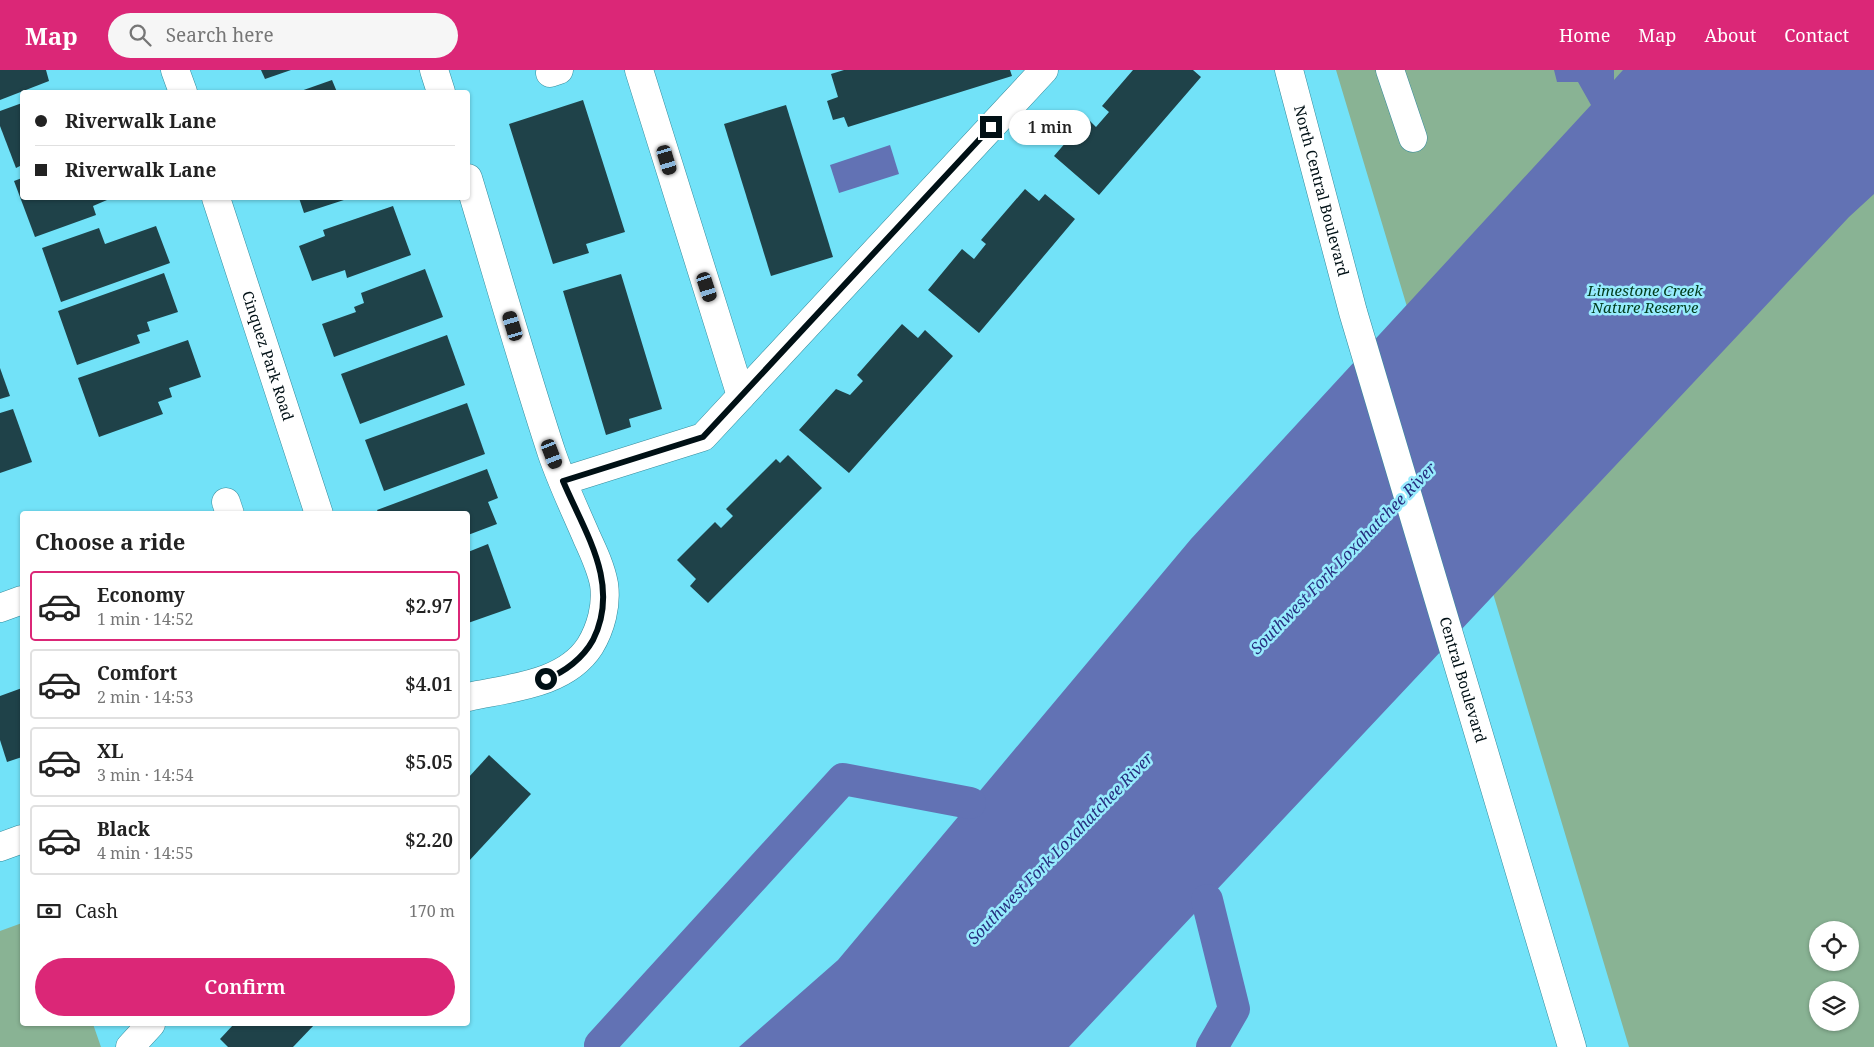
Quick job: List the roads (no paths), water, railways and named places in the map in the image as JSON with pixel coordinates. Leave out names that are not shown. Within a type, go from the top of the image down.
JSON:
[{"type":"street","points":[[175,70],[182,90]]},
{"type":"street","points":[[434,70],[440,90]]},
{"type":"street","points":[[639,70],[741,396]]},
{"type":"street","points":[[563,481],[703,437],[1044,70]]},
{"type":"street","name":"North Central Boulevard","points":[[1289,70],[1353,312]]},
{"type":"street","points":[[1390,70],[1414,138]]},
{"type":"street","points":[[470,184],[563,481],[598,564],[604,585],[604,606],[599,628],[589,647],[574,663],[556,675],[536,682],[470,697]]},
{"type":"street","name":"Cinquez Park Road","points":[[217,200],[318,511]]},
{"type":"street","name":"Central Boulevard","points":[[1353,312],[1471,700],[1572,1047]]},
{"type":"street","points":[[0,608],[20,601]]},
{"type":"street","points":[[0,847],[20,840]]},
{"type":"street","points":[[130,1047],[150,1026]]},
{"type":"water","name":"Southwest Fork Loxahatchee River","points":[[1554,70],[1614,70],[1614,80],[1623,70],[1874,70],[1874,194],[1849,217],[1069,1047],[739,1047],[838,960],[1191,539],[1591,105],[1578,82],[1557,82]]},
{"type":"water","points":[[890,145],[899,174],[839,193],[830,165]]},
{"type":"waterway","points":[[601,1047],[600,1045],[843,779],[970,803]]},
{"type":"waterway","points":[[1207,900],[1234,1009],[1212,1047]]},
{"type":"park label","name":"Limestone Creek Nature Reserve","points":[[1645,300]]}]
